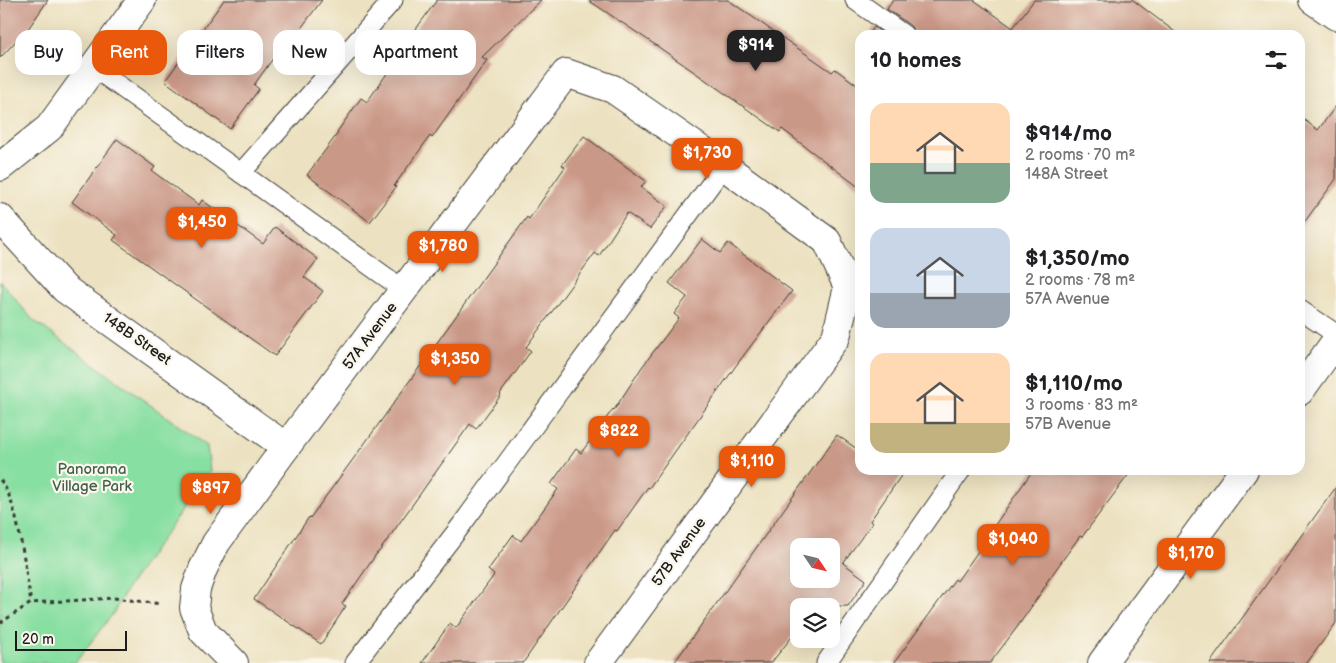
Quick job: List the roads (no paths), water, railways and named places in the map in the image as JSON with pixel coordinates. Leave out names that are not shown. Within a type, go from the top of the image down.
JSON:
[{"type":"street","points":[[120,30],[142,0]]},
{"type":"street","points":[[1313,0],[1336,16]]},
{"type":"street","points":[[0,167],[49,128],[92,68]]},
{"type":"street","name":"57A Avenue","points":[[234,663],[203,631],[194,608],[196,589],[202,568],[216,544],[286,446],[566,73],[613,89],[724,166]]},
{"type":"street","name":"57B Avenue","points":[[598,663],[836,337],[848,286],[826,241],[724,166]]},
{"type":"street","name":"148B Street","points":[[0,218],[65,289],[286,446]]},
{"type":"street","points":[[1305,384],[1336,341]]},
{"type":"street","points":[[1102,663],[1240,475]]},
{"type":"lane","points":[[241,174],[393,0]]},
{"type":"lane","points":[[855,0],[897,30]]},
{"type":"lane","points":[[104,75],[404,290]]},
{"type":"lane","points":[[355,663],[460,527],[724,166]]},
{"type":"lane","points":[[1305,313],[1336,334]]},
{"type":"lane","points":[[826,663],[958,475]]},
{"type":"park label","name":"Panorama Village Park","points":[[92,478]]}]
